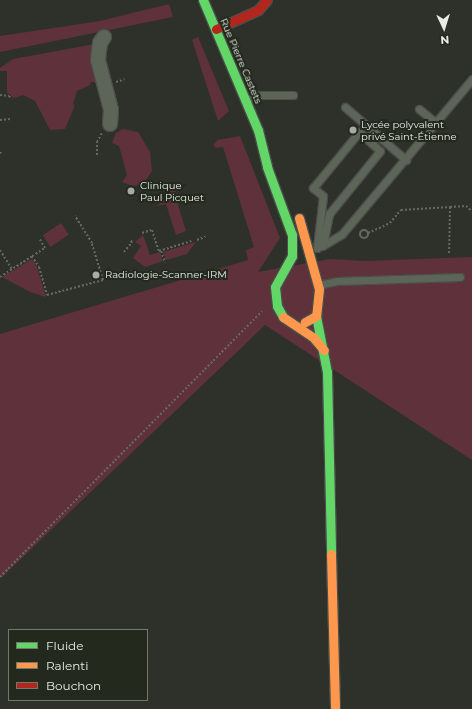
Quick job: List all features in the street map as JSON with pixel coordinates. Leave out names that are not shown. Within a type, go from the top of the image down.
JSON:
[{"type":"street","name":"Rue Pierre Castets","points":[[203,0],[258,130],[294,247],[285,270]]},
{"type":"street","points":[[216,29],[258,10],[267,0]]},
{"type":"street","points":[[104,37],[100,43],[98,60],[111,110],[107,126]]},
{"type":"street","name":"Rue Pierre Castets","points":[[258,130],[276,159]]},
{"type":"street","points":[[296,210],[317,248],[318,285],[316,316],[324,350],[327,372],[335,709]]},
{"type":"street","points":[[317,248],[285,270],[275,287],[275,299],[279,311],[292,325],[313,337],[324,350]]},
{"type":"street","points":[[285,270],[282,292],[287,309],[294,316],[305,322],[310,322],[316,316]]},
{"type":"lane","points":[[317,248],[342,234],[406,160],[472,79]]},
{"type":"lane","points":[[245,101],[258,95],[293,95]]},
{"type":"lane","points":[[345,107],[406,160]]},
{"type":"lane","points":[[419,108],[436,123]]},
{"type":"lane","points":[[359,132],[380,152],[329,214],[317,248],[323,196],[312,188],[359,132]]},
{"type":"lane","points":[[318,285],[337,281],[460,277]]},
{"type":"path","points":[[0,95],[10,96],[12,99]]},
{"type":"path","points":[[0,120],[10,119]]},
{"type":"path","points":[[97,155],[97,142],[107,126]]},
{"type":"path","points":[[449,254],[450,206]]},
{"type":"path","points":[[368,233],[390,223],[401,210],[466,206],[472,211]]},
{"type":"path","points":[[32,256],[39,268],[50,296],[62,291],[103,280],[92,243],[75,216]]},
{"type":"path","points":[[142,233],[152,230],[159,251],[161,251],[165,262]]},
{"type":"path","points":[[197,240],[205,237]]},
{"type":"path","points":[[0,276],[45,248],[39,238]]},
{"type":"path","points":[[124,252],[132,242],[130,240]]},
{"type":"path","points":[[161,251],[191,241]]},
{"type":"path","points":[[0,250],[12,269]]},
{"type":"path","points":[[0,577],[275,299]]},
{"type":"shaded area","points":[[169,4],[173,17],[0,52],[0,36],[100,21]]},
{"type":"shaded area","points":[[198,37],[229,111],[218,121],[192,40]]},
{"type":"shaded area","points":[[95,44],[99,83],[91,82],[90,85],[77,91],[73,104],[75,105],[65,129],[50,130],[35,101],[23,95],[14,98],[7,93],[7,71],[0,71],[0,68],[13,59]]},
{"type":"shaded area","points":[[123,129],[138,132],[150,152],[152,171],[143,184],[133,186],[122,182],[127,175],[119,146],[112,143],[116,133]]},
{"type":"shaded area","points":[[240,136],[280,238],[258,272],[330,259],[365,261],[472,257],[472,460],[265,325],[0,579],[0,334],[248,260],[246,250],[254,247],[223,147],[216,148],[213,145],[218,140]]},
{"type":"shaded area","points":[[178,183],[182,184],[183,189],[174,192],[186,231],[176,235],[166,204],[157,206]]},
{"type":"shaded area","points":[[61,223],[69,235],[51,247],[43,235]]},
{"type":"shaded area","points":[[143,235],[150,255],[160,252],[163,261],[145,267],[133,258],[141,246],[135,242]]},
{"type":"shaded area","points":[[196,242],[187,254],[166,260],[163,252]]},
{"type":"shaded area","points":[[32,259],[37,267],[46,297],[30,292],[2,277]]},
{"type":"traffic: fast","points":[[203,0],[258,130],[267,167],[292,235],[292,256],[275,287],[277,306],[283,317]]},
{"type":"traffic: fast","points":[[316,316],[327,372],[331,554]]},
{"type":"traffic: slow","points":[[299,218],[319,289],[316,316],[305,322]]},
{"type":"traffic: slow","points":[[283,317],[313,337],[324,350]]},
{"type":"traffic: slow","points":[[331,554],[335,709]]},
{"type":"traffic: jam","points":[[216,29],[258,10],[267,0]]},
{"type":"place","name":"Lycée polyvalent privé Saint-Étienne","points":[[353,130]]},
{"type":"place","name":"Clinique Paul Picquet","points":[[131,191]]},
{"type":"place","name":"Radiologie-Scanner-IRM","points":[[96,275]]}]
